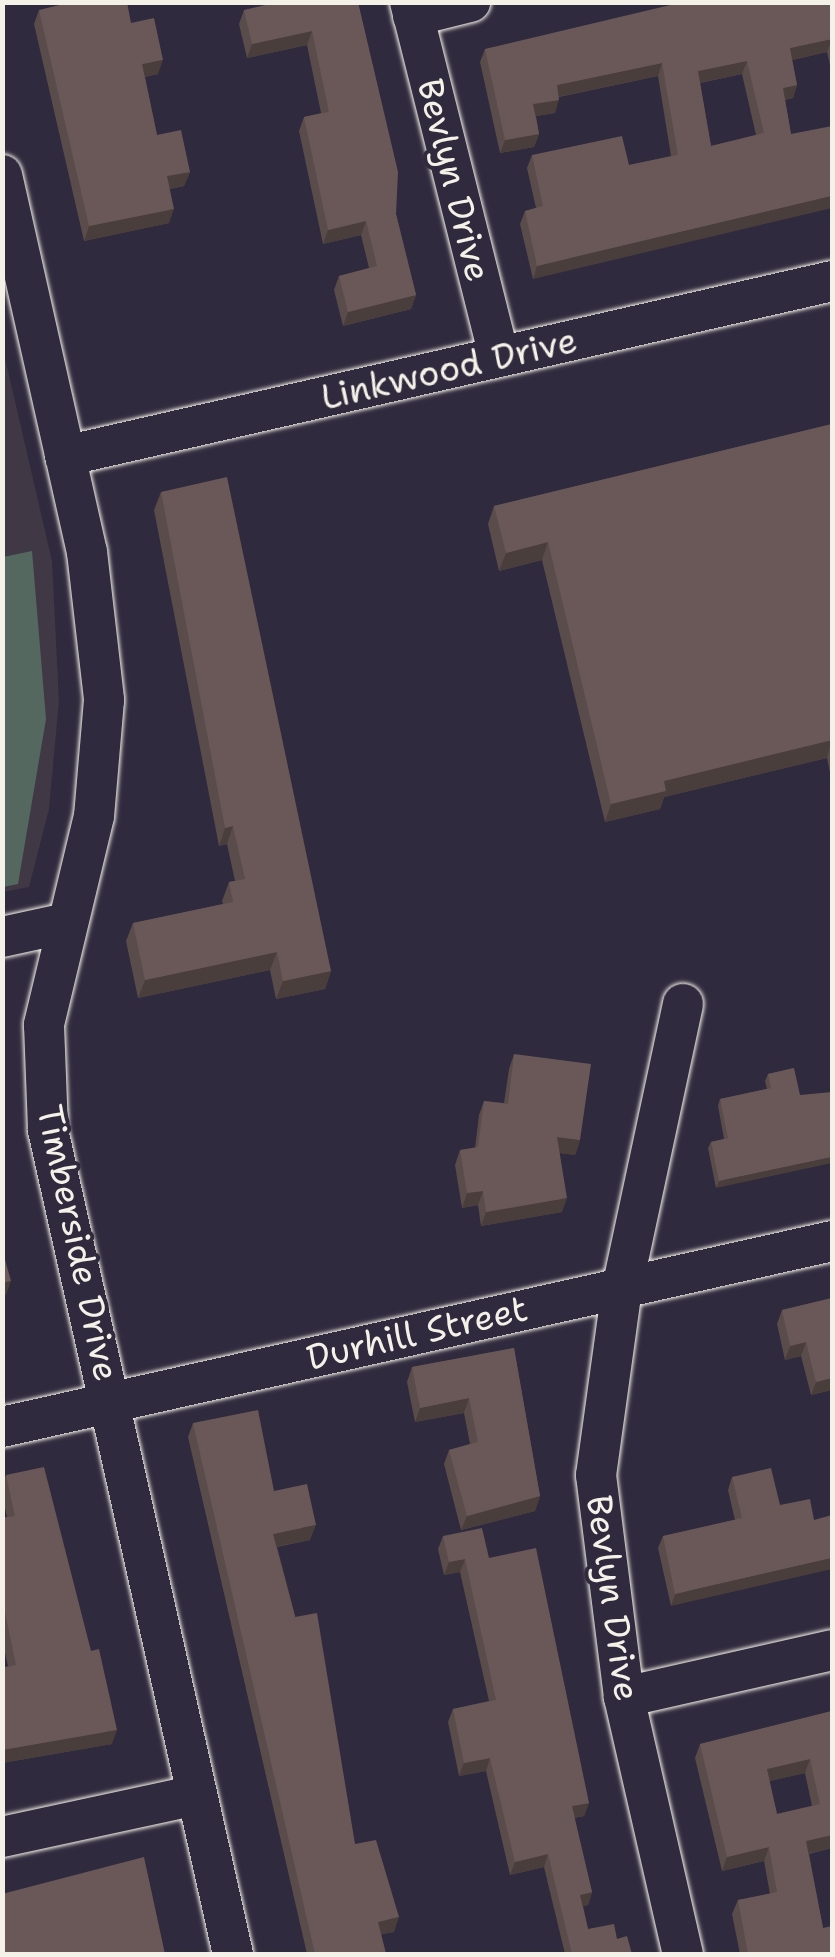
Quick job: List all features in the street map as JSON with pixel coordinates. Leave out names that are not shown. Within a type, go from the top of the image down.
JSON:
[{"type":"street","points":[[412,9],[470,2]]},
{"type":"street","name":"Bevlyn Drive","points":[[412,9],[498,357]]},
{"type":"street","name":"Timberside Drive","points":[[2,175],[88,552],[104,700],[94,816],[44,1025],[48,1130],[112,1402],[232,1954]]},
{"type":"street","name":"Linkwood Drive","points":[[64,456],[832,281]]},
{"type":"street","points":[[2,937],[67,923]]},
{"type":"street","name":"Bevlyn Drive","points":[[683,1004],[622,1288],[596,1475],[624,1697],[684,1954]]},
{"type":"street","name":"Durhill Street","points":[[2,1427],[832,1240]]},
{"type":"street","points":[[624,1697],[832,1650]]},
{"type":"street","points":[[2,1836],[196,1794]]},
{"type":"shaded area","points":[[2,345],[52,561],[59,701],[49,809],[29,887],[3,892]]},
{"type":"green space","points":[[32,551],[46,719],[18,884],[3,887],[3,557]]},
{"type":"building","points":[[72,2],[127,2],[131,23],[154,18],[163,60],[142,64],[157,135],[181,130],[190,172],[167,176],[174,209],[89,226],[39,10]]},
{"type":"building","points":[[278,2],[358,2],[398,172],[396,214],[416,295],[348,312],[339,276],[377,266],[366,221],[328,230],[304,117],[329,112],[312,31],[252,44],[244,10]]},
{"type":"building","points":[[683,2],[832,2],[832,39],[790,48],[797,85],[783,88],[791,134],[832,126],[832,196],[537,266],[525,211],[543,206],[532,155],[622,136],[629,165],[678,155],[662,63],[557,85],[559,100],[533,104],[539,134],[505,140],[485,49]],"holes":[[[747,61],[764,133],[711,146],[698,71]]]},
{"type":"building","points":[[832,424],[832,740],[664,781],[666,791],[611,804],[548,542],[506,553],[494,506]]},
{"type":"building","points":[[227,477],[331,971],[283,981],[277,952],[145,980],[133,923],[233,902],[229,882],[245,879],[233,826],[225,828],[161,492]]},
{"type":"building","points":[[514,1054],[591,1064],[580,1140],[557,1137],[567,1198],[486,1212],[483,1191],[467,1193],[460,1150],[478,1147],[484,1101],[508,1104]]},
{"type":"building","points":[[794,1068],[800,1095],[832,1092],[832,1157],[719,1181],[711,1142],[728,1138],[720,1099],[771,1088],[768,1074]]},
{"type":"building","points":[[2,1249],[11,1281],[2,1283]]},
{"type":"building","points":[[832,1298],[832,1378],[816,1382],[806,1342],[790,1346],[782,1310]]},
{"type":"building","points":[[514,1348],[540,1496],[467,1516],[449,1450],[478,1442],[469,1398],[420,1408],[412,1367]]},
{"type":"building","points":[[258,1410],[274,1491],[307,1484],[316,1525],[273,1534],[295,1617],[317,1613],[355,1844],[376,1840],[399,1917],[378,1922],[386,1954],[315,1954],[193,1423]]},
{"type":"building","points":[[44,1467],[91,1651],[99,1649],[117,1730],[2,1750],[2,1668],[16,1665],[2,1609],[2,1518],[15,1516],[6,1475]]},
{"type":"building","points":[[771,1468],[780,1505],[810,1499],[814,1520],[832,1515],[832,1558],[675,1594],[663,1536],[742,1518],[732,1477]]},
{"type":"building","points":[[482,1528],[489,1558],[536,1548],[589,1803],[572,1806],[592,1892],[580,1895],[588,1929],[614,1924],[617,1939],[627,1936],[632,1954],[572,1954],[548,1854],[515,1862],[490,1758],[464,1763],[453,1709],[496,1700],[465,1559],[449,1562],[443,1536]]},
{"type":"building","points":[[832,1711],[832,1835],[806,1841],[823,1928],[832,1926],[832,1954],[748,1954],[738,1900],[777,1892],[769,1847],[727,1857],[700,1744]],"holes":[[[810,1759],[820,1804],[777,1814],[767,1769]]]},
{"type":"building","points":[[144,1857],[165,1954],[2,1954],[2,1894]]}]
